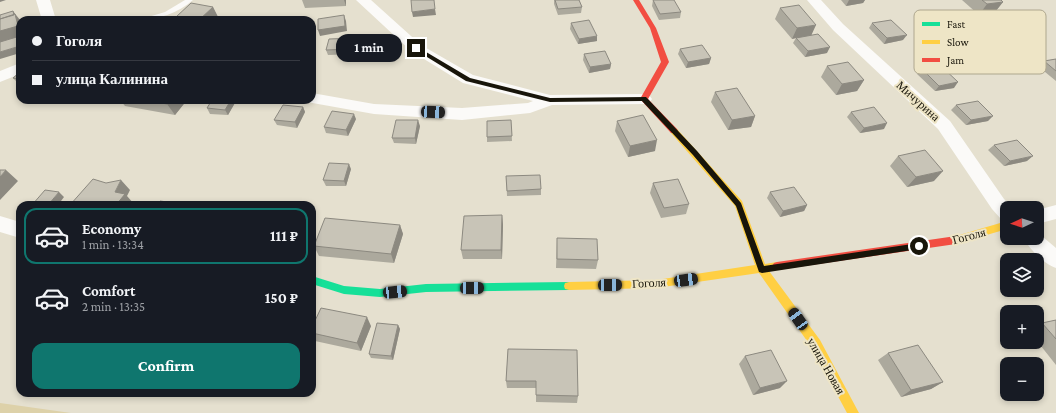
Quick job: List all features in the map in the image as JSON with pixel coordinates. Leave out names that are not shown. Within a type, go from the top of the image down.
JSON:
[{"type":"street","points":[[43,0],[48,16]]},
{"type":"street","points":[[363,0],[416,48],[468,79],[550,100],[644,99],[665,62],[653,28],[636,0]]},
{"type":"street","name":"Мичурина","points":[[814,0],[838,27],[944,125],[1000,206]]},
{"type":"street","points":[[0,77],[16,70]]},
{"type":"street","points":[[316,99],[374,109],[462,114],[530,108],[550,100]]},
{"type":"street","name":"улица Новая","points":[[644,99],[695,153],[739,204],[762,270],[816,344],[853,413]]},
{"type":"street","points":[[1044,215],[1056,212]]},
{"type":"street","points":[[0,224],[16,229]]},
{"type":"street","name":"Гоголя","points":[[316,281],[344,290],[380,293],[426,288],[656,284],[762,270],[951,241],[1000,227]]},
{"type":"street","points":[[1040,245],[1056,260]]},
{"type":"lane","points":[[156,16],[167,13],[190,0]]},
{"type":"shaded area","points":[[0,403],[71,413],[0,413]]},
{"type":"building","points":[[411,0],[434,0],[435,9],[412,12]]},
{"type":"building","points":[[555,0],[579,0],[582,7],[558,9]]},
{"type":"building","points":[[653,0],[674,0],[681,12],[660,14]]},
{"type":"building","points":[[982,0],[1001,0],[1003,2],[987,4]]},
{"type":"building","points":[[191,3],[213,7],[203,16],[177,16]]},
{"type":"building","points":[[799,5],[816,25],[797,28],[780,8]]},
{"type":"building","points":[[13,11],[14,15],[0,19],[0,15]]},
{"type":"building","points":[[15,14],[16,27],[0,31],[0,19]]},
{"type":"building","points":[[344,15],[345,26],[318,30],[318,19]]},
{"type":"building","points":[[589,20],[597,36],[579,39],[571,23]]},
{"type":"building","points":[[891,20],[907,35],[887,38],[872,23]]},
{"type":"building","points":[[818,34],[830,47],[808,51],[796,38]]},
{"type":"building","points":[[16,37],[16,47],[0,52],[0,42]]},
{"type":"building","points":[[356,38],[354,49],[326,50],[329,39]]},
{"type":"building","points":[[702,45],[711,58],[688,62],[680,49]]},
{"type":"building","points":[[605,51],[611,64],[590,67],[584,54]]},
{"type":"building","points":[[1056,59],[1056,71],[1046,63],[1046,61]]},
{"type":"building","points":[[848,62],[864,80],[842,84],[827,66]]},
{"type":"building","points":[[927,74],[950,74],[958,82],[939,86]]},
{"type":"building","points":[[737,88],[755,116],[732,120],[715,92]]},
{"type":"building","points":[[978,101],[993,116],[971,120],[956,105]]},
{"type":"building","points":[[210,104],[229,104],[225,110],[207,108]]},
{"type":"building","points":[[283,105],[303,107],[295,122],[274,120]]},
{"type":"building","points":[[874,107],[887,123],[864,128],[851,112]]},
{"type":"building","points":[[332,111],[354,114],[346,130],[324,127]]},
{"type":"building","points":[[643,115],[657,140],[630,146],[617,121]]},
{"type":"building","points":[[396,120],[418,120],[415,138],[392,138]]},
{"type":"building","points":[[511,120],[512,136],[487,137],[487,121]]},
{"type":"building","points":[[1017,140],[1033,156],[1010,161],[994,145]]},
{"type":"building","points":[[925,150],[943,171],[916,177],[898,156]]},
{"type":"building","points":[[329,163],[349,164],[344,181],[323,180]]},
{"type":"building","points":[[0,170],[6,170],[0,177]]},
{"type":"building","points":[[540,175],[541,189],[507,191],[506,176]]},
{"type":"building","points":[[93,179],[106,183],[121,180],[115,192],[125,194],[119,201],[74,201]]},
{"type":"building","points":[[678,179],[689,204],[664,208],[653,183]]},
{"type":"building","points":[[794,187],[807,205],[783,211],[770,192]]},
{"type":"building","points":[[45,190],[59,192],[51,201],[35,201]]},
{"type":"building","points":[[502,215],[501,250],[461,250],[464,216]]},
{"type":"building","points":[[325,218],[400,225],[391,254],[316,246],[316,241]]},
{"type":"building","points":[[557,238],[597,239],[598,260],[557,259]]},
{"type":"building","points":[[321,308],[367,317],[357,343],[316,334],[316,319]]},
{"type":"building","points":[[1056,320],[1056,339],[1044,325],[1044,323]]},
{"type":"building","points":[[377,323],[398,325],[391,356],[369,354]]},
{"type":"building","points":[[918,345],[943,382],[911,390],[888,353]]},
{"type":"building","points":[[508,349],[577,350],[578,396],[536,395],[536,381],[506,381]]},
{"type":"building","points":[[771,350],[787,381],[760,388],[745,356]]},
{"type":"traffic: fast","points":[[316,281],[344,290],[380,293],[426,288],[569,286]]},
{"type":"traffic: slow","points":[[674,131],[739,204],[762,270],[816,344],[853,413]]},
{"type":"traffic: slow","points":[[956,240],[1000,227]]},
{"type":"traffic: slow","points":[[569,286],[656,284],[777,266]]},
{"type":"traffic: jam","points":[[636,0],[653,28],[665,62],[644,99],[674,131]]},
{"type":"traffic: jam","points":[[777,266],[956,240]]},
{"type":"route","points":[[416,48],[468,79],[550,100],[644,99],[695,153],[739,204],[762,270],[919,246]]}]
